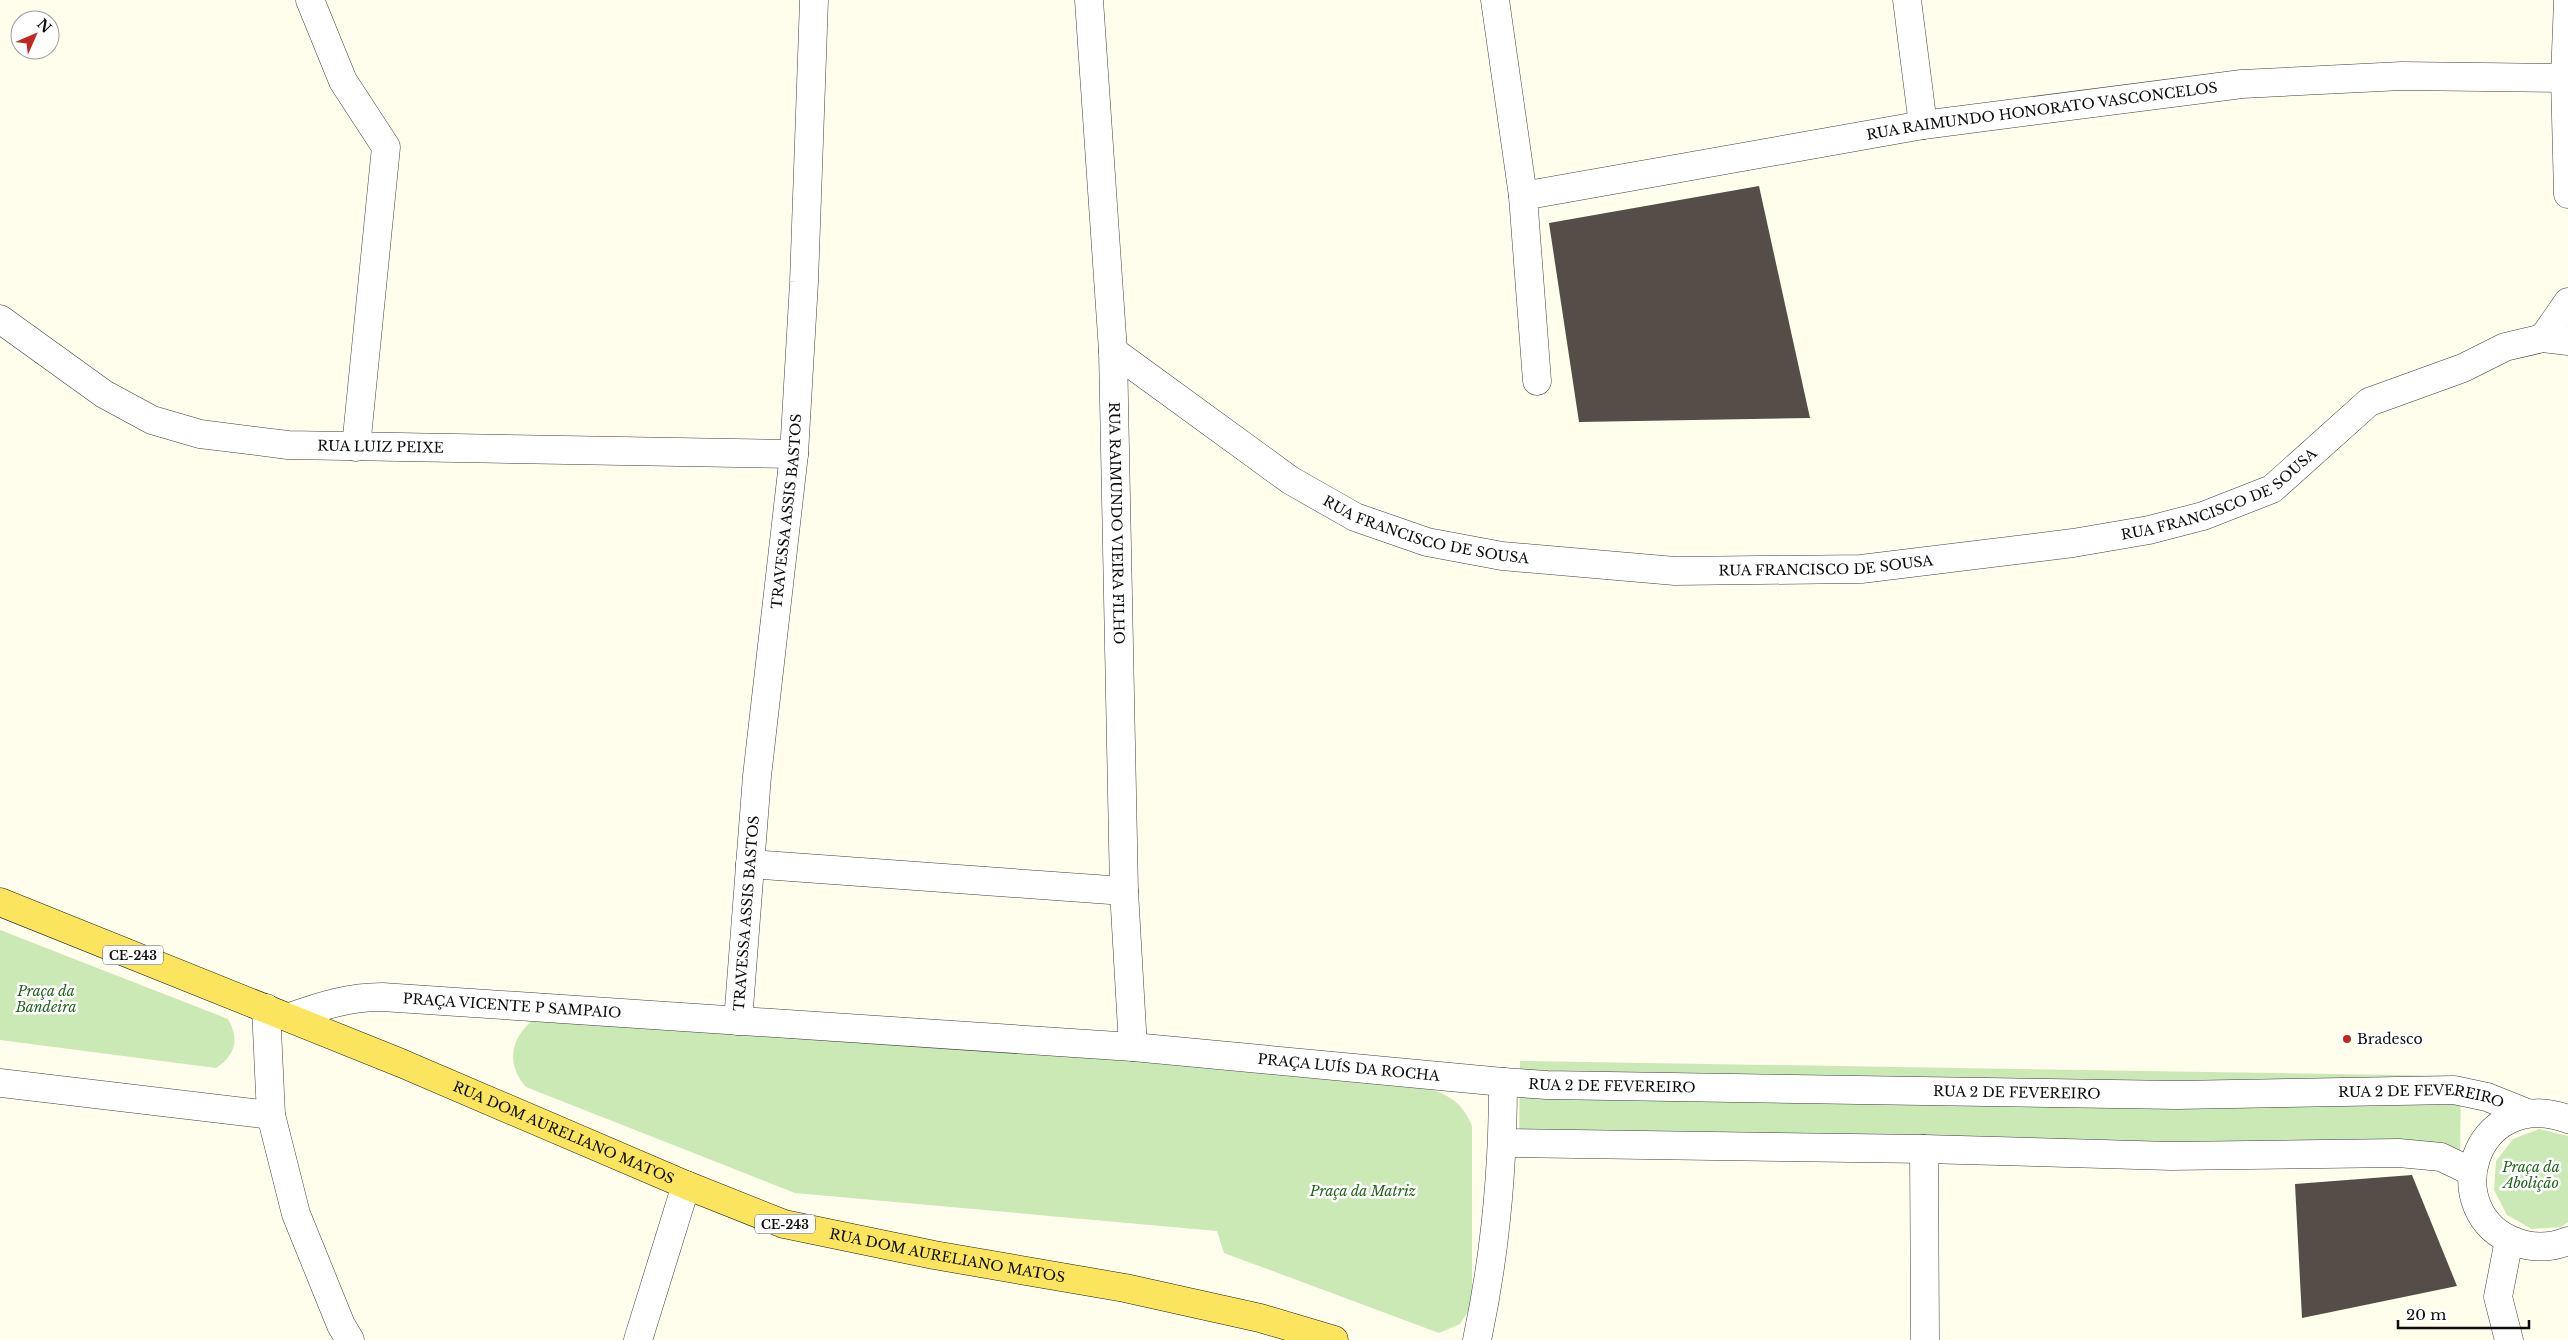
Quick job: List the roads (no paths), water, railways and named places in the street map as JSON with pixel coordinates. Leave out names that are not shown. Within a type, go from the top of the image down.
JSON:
[{"type":"main road","name":"CE-243","points":[[0,902],[278,1013]]},
{"type":"main road","name":"RUA DOM AURELIANO MATOS","points":[[278,1013],[686,1185],[784,1224],[934,1255],[1125,1288],[1260,1318],[1334,1340]]},
{"type":"street","points":[[310,0],[343,81],[386,146],[356,446]]},
{"type":"street","name":"TRAVESSA ASSIS BASTOS","points":[[738,1021],[757,776],[794,454],[804,282],[814,0]]},
{"type":"street","name":"RUA RAIMUNDO VIEIRA FILHO","points":[[1089,0],[1113,351],[1124,891],[1133,1047]]},
{"type":"street","points":[[1496,0],[1524,196],[1537,381]]},
{"type":"street","points":[[1907,0],[1922,125]]},
{"type":"street","points":[[2568,0],[2565,78],[2568,194]]},
{"type":"street","name":"RUA RAIMUNDO HONORATO VASCONCELOS","points":[[1524,196],[1922,125],[2242,84],[2402,76],[2565,78]]},
{"type":"street","name":"RUA FRANCISCO DE SOUSA","points":[[1113,351],[1290,480],[1355,516],[1427,542],[1502,556],[1675,571],[1861,569],[2073,544],[2149,530],[2203,516],[2272,489],[2369,402],[2463,368],[2504,347],[2556,340],[2568,302]]},
{"type":"street","name":"RUA LUIZ PEIXE","points":[[0,320],[104,394],[152,420],[200,434],[288,445],[794,454]]},
{"type":"street","points":[[750,864],[1124,891]]},
{"type":"street","name":"PRAÇA VICENTE P SAMPAIO","points":[[278,1013],[363,997],[382,997],[1133,1047]]},
{"type":"street","points":[[278,1013],[271,1115],[296,1214],[341,1325],[350,1340]]},
{"type":"street","name":"PRAÇA LUÍS DA ROCHA","points":[[1133,1047],[1503,1082]]},
{"type":"street","points":[[0,1082],[271,1115]]},
{"type":"street","points":[[1476,1340],[1485,1302],[1503,1143],[1503,1082]]},
{"type":"street","name":"RUA 2 DE FEVEREIRO","points":[[1503,1082],[2177,1095],[2454,1090],[2487,1097],[2528,1113]]},
{"type":"street","points":[[2568,1119],[2550,1112],[2528,1113],[2507,1120],[2490,1133],[2478,1151],[2472,1172],[2474,1194],[2480,1213],[2493,1229],[2509,1240],[2528,1246],[2548,1247],[2568,1241]]},
{"type":"street","points":[[1503,1143],[1924,1149],[2171,1156],[2400,1153],[2441,1157],[2472,1172]]},
{"type":"street","points":[[1924,1149],[1925,1340]]},
{"type":"street","points":[[638,1340],[686,1185]]},
{"type":"street","points":[[2509,1240],[2498,1297],[2509,1340]]},
{"type":"place","name":"Bradesco","points":[[2347,1039]]},
{"type":"park label","name":"Praça da Bandeira","points":[[46,1000]]},
{"type":"park label","name":"Praça da Abolição","points":[[2531,1176]]},
{"type":"park label","name":"Praça da Matriz","points":[[1363,1191]]}]
